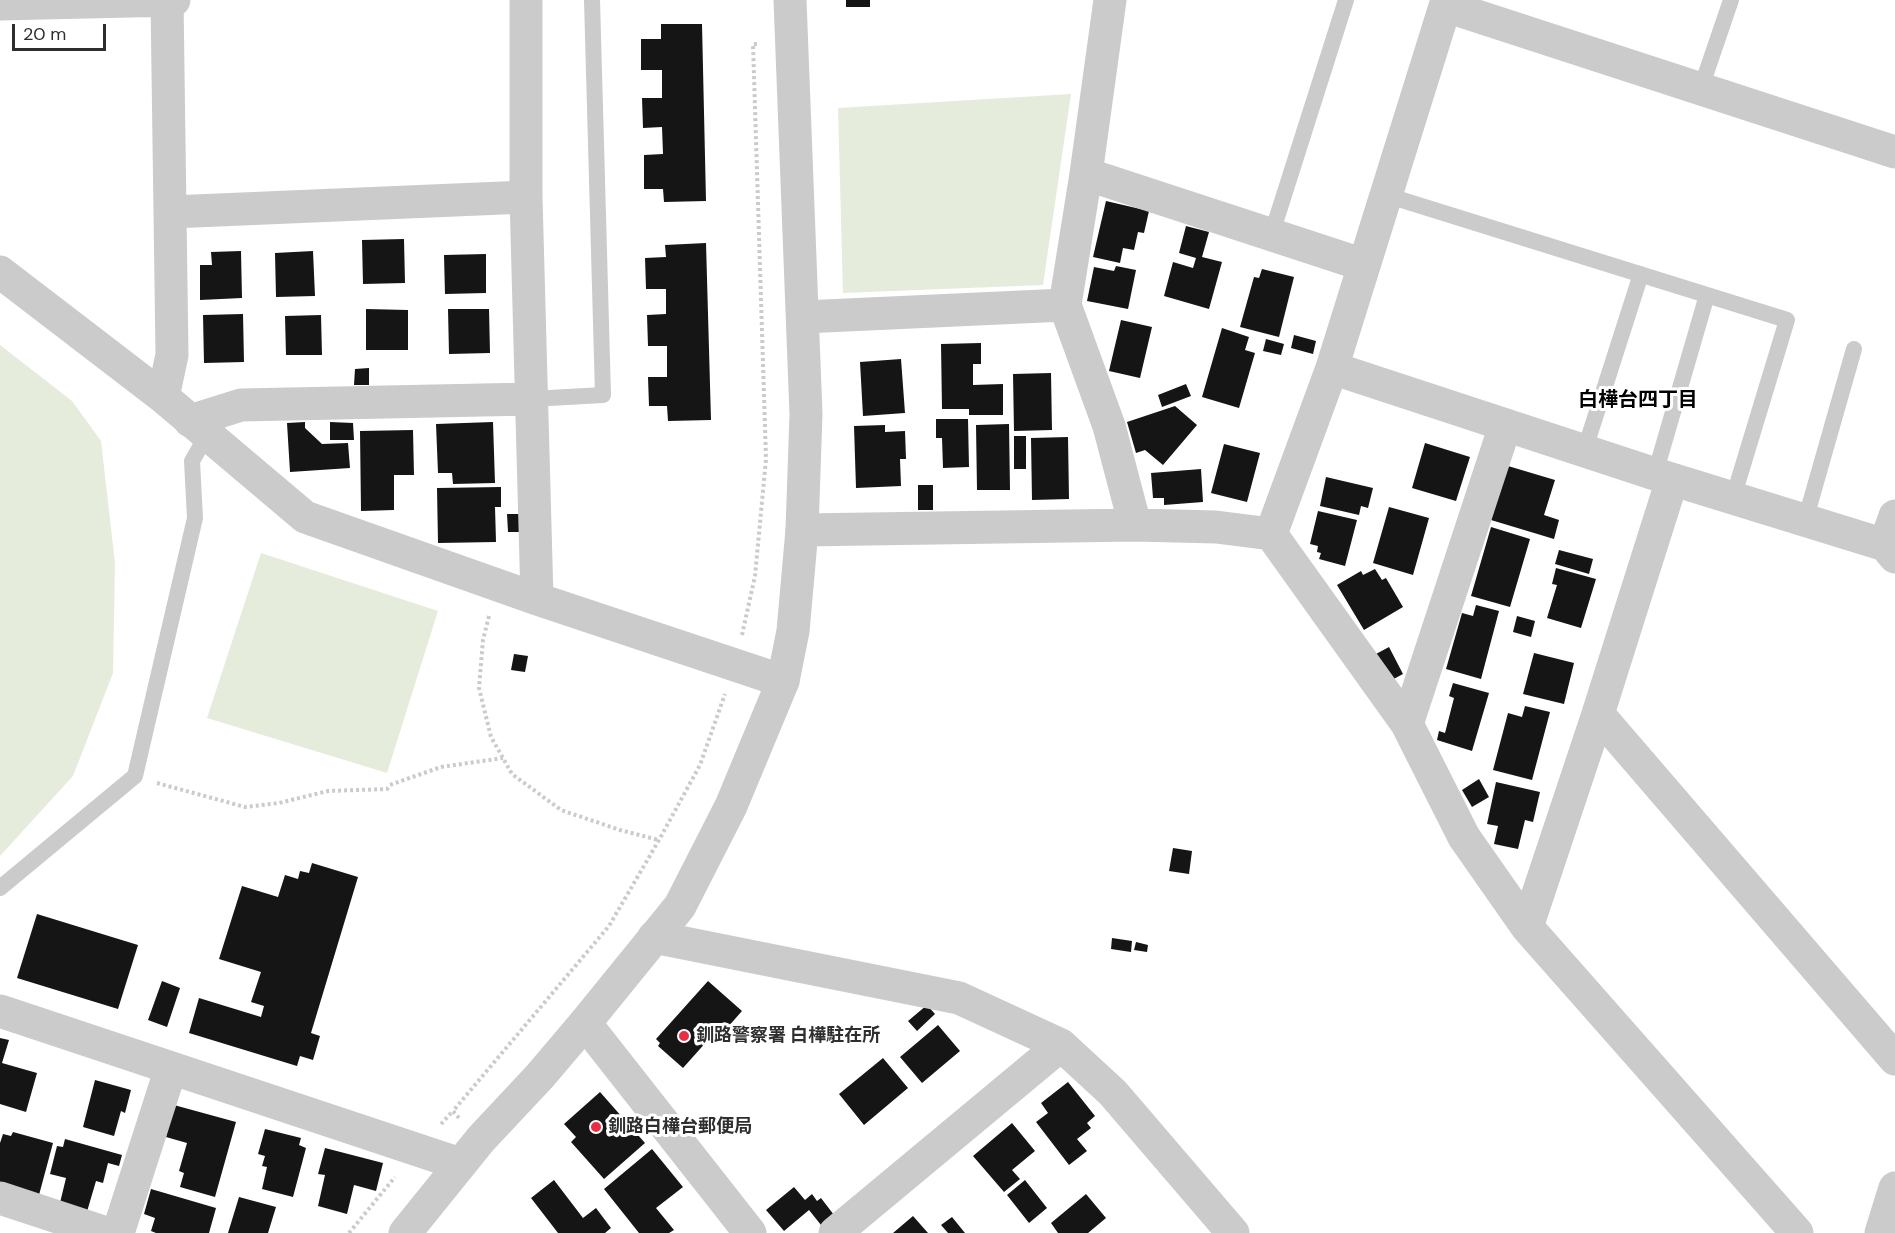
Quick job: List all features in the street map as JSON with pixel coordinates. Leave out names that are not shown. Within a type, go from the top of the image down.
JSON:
[{"type":"street","points":[[163,397],[172,355],[167,0]]},
{"type":"street","points":[[0,4],[174,0]]},
{"type":"street","points":[[526,0],[526,197],[537,599]]},
{"type":"street","points":[[405,1233],[481,1139],[540,1076],[585,1023],[680,906],[731,806],[783,681],[793,631],[802,531],[806,414],[790,0]]},
{"type":"street","points":[[1110,0],[1065,305],[1109,426],[1136,525]]},
{"type":"street","points":[[1271,534],[1332,369],[1446,3],[1895,152]]},
{"type":"street","points":[[1086,174],[1365,265]]},
{"type":"street","points":[[171,212],[526,197]]},
{"type":"street","points":[[0,272],[163,397],[305,517],[537,599],[783,681]]},
{"type":"street","points":[[803,317],[1065,305]]},
{"type":"street","points":[[1332,369],[1584,452],[1805,521],[1892,539]]},
{"type":"street","points":[[198,428],[241,405],[531,399]]},
{"type":"street","points":[[1407,724],[1505,426]]},
{"type":"street","points":[[1527,927],[1598,714],[1664,477]]},
{"type":"street","points":[[802,531],[1136,525],[1216,527],[1271,534],[1407,724],[1464,837],[1527,927],[1797,1233]]},
{"type":"street","points":[[1598,714],[1895,1059]]},
{"type":"street","points":[[654,937],[959,998],[1061,1045],[1113,1093],[1220,1228]]},
{"type":"street","points":[[0,1011],[460,1164]]},
{"type":"street","points":[[585,1023],[750,1233]]},
{"type":"street","points":[[835,1233],[1061,1045]]},
{"type":"street","points":[[118,1233],[171,1068]]},
{"type":"street","points":[[1881,1233],[1895,1188]]},
{"type":"street","points":[[0,1198],[106,1233]]},
{"type":"lane","points":[[531,399],[603,395],[592,0]]},
{"type":"lane","points":[[1271,236],[1346,0]]},
{"type":"lane","points":[[1701,88],[1731,0]]},
{"type":"lane","points":[[1386,195],[1787,320],[1733,498]]},
{"type":"lane","points":[[1584,452],[1641,274]]},
{"type":"lane","points":[[1664,477],[1707,295]]},
{"type":"lane","points":[[1805,521],[1854,349]]},
{"type":"lane","points":[[0,888],[135,776],[195,518],[192,461],[198,428]]},
{"type":"path","points":[[481,1139],[453,1111],[609,926],[699,765],[736,666],[755,576],[766,459],[753,44],[792,46]]},
{"type":"path","points":[[497,585],[483,640],[479,688],[491,737],[512,774],[561,810],[620,830],[659,840]]},
{"type":"path","points":[[135,776],[245,807],[279,803],[328,791],[387,789],[390,785],[441,766],[503,758]]},
{"type":"green space","points":[[1071,94],[1043,285],[843,293],[838,108]]},
{"type":"green space","points":[[0,345],[72,401],[101,441],[115,563],[113,673],[73,776],[0,856]]},
{"type":"green space","points":[[261,553],[438,611],[387,773],[207,718]]},
{"type":"building","points":[[846,0],[870,0],[870,7],[846,7]]},
{"type":"building","points":[[661,24],[702,24],[706,201],[664,202],[663,189],[644,189],[644,155],[663,154],[662,127],[643,128],[642,98],[662,98],[662,70],[641,70],[641,39],[661,39]]},
{"type":"building","points":[[1106,201],[1149,211],[1144,233],[1138,232],[1134,250],[1123,248],[1120,263],[1093,257]]},
{"type":"building","points":[[1186,226],[1209,232],[1202,257],[1222,262],[1209,309],[1164,296],[1173,262],[1193,268],[1196,258],[1179,253]]},
{"type":"building","points":[[404,239],[405,283],[363,284],[362,240]]},
{"type":"building","points":[[706,243],[711,420],[668,421],[667,406],[649,406],[648,377],[667,377],[667,346],[648,346],[647,315],[666,314],[666,289],[646,289],[645,258],[666,257],[665,245]]},
{"type":"building","points":[[241,251],[242,298],[200,300],[200,265],[212,265],[211,252]]},
{"type":"building","points":[[313,251],[315,296],[276,297],[275,253]]},
{"type":"building","points":[[486,254],[486,293],[445,294],[444,255]]},
{"type":"building","points":[[1116,266],[1136,270],[1128,309],[1087,301],[1094,267],[1114,271]]},
{"type":"building","points":[[1262,269],[1294,277],[1279,337],[1240,327],[1254,277],[1259,278]]},
{"type":"building","points":[[366,309],[408,310],[408,350],[366,350]]},
{"type":"building","points":[[448,309],[489,309],[490,353],[449,354]]},
{"type":"building","points":[[243,314],[244,362],[204,363],[203,315]]},
{"type":"building","points":[[321,315],[322,355],[286,355],[285,316]]},
{"type":"building","points":[[1121,320],[1152,327],[1140,378],[1109,371]]},
{"type":"building","points":[[1222,328],[1249,337],[1245,350],[1255,353],[1239,408],[1202,397]]},
{"type":"building","points":[[1294,335],[1316,341],[1313,354],[1291,348]]},
{"type":"building","points":[[1266,339],[1284,344],[1281,355],[1263,351]]},
{"type":"building","points":[[981,343],[981,364],[973,364],[973,385],[1003,384],[1003,415],[969,415],[969,409],[942,409],[941,344]]},
{"type":"building","points":[[901,359],[905,413],[863,416],[860,362]]},
{"type":"building","points":[[369,368],[369,385],[354,385],[355,369]]},
{"type":"building","points":[[1051,373],[1052,430],[1014,431],[1013,374]]},
{"type":"building","points":[[1186,384],[1191,396],[1162,407],[1158,395]]},
{"type":"building","points":[[1175,406],[1197,425],[1163,465],[1145,450],[1136,453],[1127,422]]},
{"type":"building","points":[[936,419],[968,419],[969,467],[943,468],[942,438],[936,438]]},
{"type":"building","points":[[305,422],[305,428],[322,444],[348,443],[350,468],[290,472],[287,423]]},
{"type":"building","points":[[330,422],[353,423],[354,440],[330,440]]},
{"type":"building","points":[[493,422],[495,483],[453,484],[452,473],[438,473],[436,424]]},
{"type":"building","points":[[1009,424],[1010,490],[977,490],[976,425]]},
{"type":"building","points":[[885,425],[885,432],[905,431],[906,459],[900,459],[901,486],[856,488],[854,426]]},
{"type":"building","points":[[413,430],[414,475],[394,475],[394,510],[361,511],[360,431]]},
{"type":"building","points":[[1014,436],[1026,436],[1026,469],[1014,469]]},
{"type":"building","points":[[1068,437],[1069,499],[1032,500],[1031,438]]},
{"type":"building","points":[[1425,443],[1470,457],[1456,501],[1412,488]]},
{"type":"building","points":[[1224,444],[1260,453],[1247,502],[1211,493]]},
{"type":"building","points":[[1508,466],[1555,480],[1544,515],[1559,520],[1554,539],[1491,520]]},
{"type":"building","points":[[1201,469],[1203,502],[1164,505],[1164,498],[1153,498],[1151,473]]},
{"type":"building","points":[[1326,477],[1373,488],[1368,508],[1361,506],[1359,515],[1320,506]]},
{"type":"building","points":[[918,485],[933,485],[933,510],[918,510]]},
{"type":"building","points":[[501,487],[501,507],[495,507],[496,542],[438,543],[437,488]]},
{"type":"building","points":[[1389,507],[1429,518],[1413,575],[1373,563]]},
{"type":"building","points":[[1318,511],[1357,520],[1345,566],[1319,559],[1321,553],[1317,552],[1318,546],[1310,544]]},
{"type":"building","points":[[507,514],[519,514],[519,532],[508,532]]},
{"type":"building","points":[[1491,527],[1530,539],[1510,607],[1471,596]]},
{"type":"building","points":[[1559,550],[1593,559],[1589,574],[1555,564]]},
{"type":"building","points":[[1556,568],[1596,579],[1581,628],[1547,618],[1557,585],[1552,584]]},
{"type":"building","points":[[1375,569],[1382,580],[1386,578],[1403,607],[1364,630],[1337,585],[1361,571],[1363,575]]},
{"type":"building","points":[[1476,605],[1499,611],[1481,679],[1446,669],[1462,613],[1473,616]]},
{"type":"building","points":[[1517,616],[1535,621],[1531,637],[1513,632]]},
{"type":"building","points":[[1389,647],[1403,674],[1390,681],[1376,654]]},
{"type":"building","points":[[1534,653],[1574,663],[1564,704],[1523,694]]},
{"type":"building","points":[[514,654],[528,656],[525,672],[511,670]]},
{"type":"building","points":[[1453,683],[1489,693],[1472,751],[1437,740],[1439,731],[1445,733],[1454,698],[1449,696]]},
{"type":"building","points":[[1525,706],[1550,712],[1532,780],[1493,770],[1508,713],[1522,717]]},
{"type":"building","points":[[1479,779],[1489,797],[1472,807],[1462,790]]},
{"type":"building","points":[[1496,782],[1540,792],[1533,822],[1525,820],[1518,849],[1494,844],[1498,826],[1487,824]]},
{"type":"building","points":[[1173,848],[1192,851],[1189,874],[1169,871]]},
{"type":"building","points":[[312,863],[358,877],[311,1033],[320,1036],[313,1060],[300,1056],[297,1066],[189,1033],[199,998],[261,1017],[264,1006],[251,1002],[261,972],[219,959],[242,886],[278,897],[285,875],[298,879],[300,871],[309,873]]},
{"type":"building","points":[[37,914],[138,945],[118,1009],[17,978]]},
{"type":"building","points":[[1112,938],[1132,941],[1131,952],[1111,949]]},
{"type":"building","points":[[1136,942],[1148,945],[1147,952],[1134,950]]},
{"type":"building","points":[[162,981],[180,988],[167,1027],[148,1020]]},
{"type":"building","points":[[708,981],[742,1011],[713,1044],[708,1040],[683,1068],[658,1046],[660,1043],[656,1039]]},
{"type":"building","points":[[927,1005],[935,1014],[917,1031],[908,1021]]},
{"type":"building","points":[[938,1025],[960,1051],[922,1083],[900,1057]]},
{"type":"building","points":[[0,1038],[9,1040],[2,1063],[37,1073],[26,1112],[0,1104]]},
{"type":"building","points":[[883,1058],[908,1088],[864,1125],[839,1094]]},
{"type":"building","points":[[95,1080],[131,1090],[125,1113],[121,1111],[114,1136],[83,1127]]},
{"type":"building","points":[[1068,1082],[1095,1116],[1087,1123],[1091,1128],[1077,1139],[1087,1151],[1069,1165],[1036,1122],[1048,1113],[1041,1103]]},
{"type":"building","points":[[600,1092],[645,1143],[604,1179],[571,1142],[576,1137],[564,1124]]},
{"type":"building","points":[[174,1105],[236,1122],[215,1197],[180,1187],[184,1173],[179,1171],[187,1143],[166,1137]]},
{"type":"building","points":[[1012,1123],[1035,1151],[1012,1170],[1020,1179],[1004,1192],[973,1156]]},
{"type":"building","points":[[265,1129],[301,1138],[299,1145],[306,1148],[293,1197],[262,1189],[267,1167],[262,1166],[265,1156],[258,1154]]},
{"type":"building","points":[[13,1132],[53,1143],[39,1195],[0,1184],[0,1143],[3,1134],[11,1136]]},
{"type":"building","points":[[65,1139],[122,1155],[119,1166],[108,1163],[103,1183],[96,1181],[86,1215],[59,1207],[66,1178],[50,1174],[57,1146],[63,1147]]},
{"type":"building","points":[[325,1148],[383,1163],[376,1191],[354,1185],[347,1214],[318,1206],[325,1175],[318,1174]]},
{"type":"building","points":[[652,1149],[683,1187],[656,1208],[674,1230],[669,1233],[639,1233],[604,1189]]},
{"type":"building","points":[[554,1180],[583,1218],[596,1208],[611,1228],[605,1233],[558,1233],[531,1198]]},
{"type":"building","points":[[1025,1180],[1047,1208],[1029,1223],[1007,1195]]},
{"type":"building","points":[[794,1187],[805,1200],[812,1194],[817,1201],[821,1198],[834,1215],[821,1225],[809,1210],[784,1231],[766,1210]]},
{"type":"building","points":[[151,1189],[216,1208],[209,1233],[156,1233],[151,1231],[155,1218],[144,1214]]},
{"type":"building","points":[[1086,1194],[1106,1218],[1088,1233],[1058,1233],[1051,1223]]},
{"type":"building","points":[[239,1197],[276,1207],[268,1233],[228,1233]]},
{"type":"building","points":[[913,1216],[928,1233],[893,1233]]},
{"type":"building","points":[[952,1217],[965,1233],[948,1233],[941,1225]]},
{"type":"place","name":"釧路警察署 白樺駐在所","points":[[684,1036]]},
{"type":"place","name":"釧路白樺台郵便局","points":[[596,1127]]},
{"type":"district","name":"白樺台四丁目","points":[[1638,401]]}]
